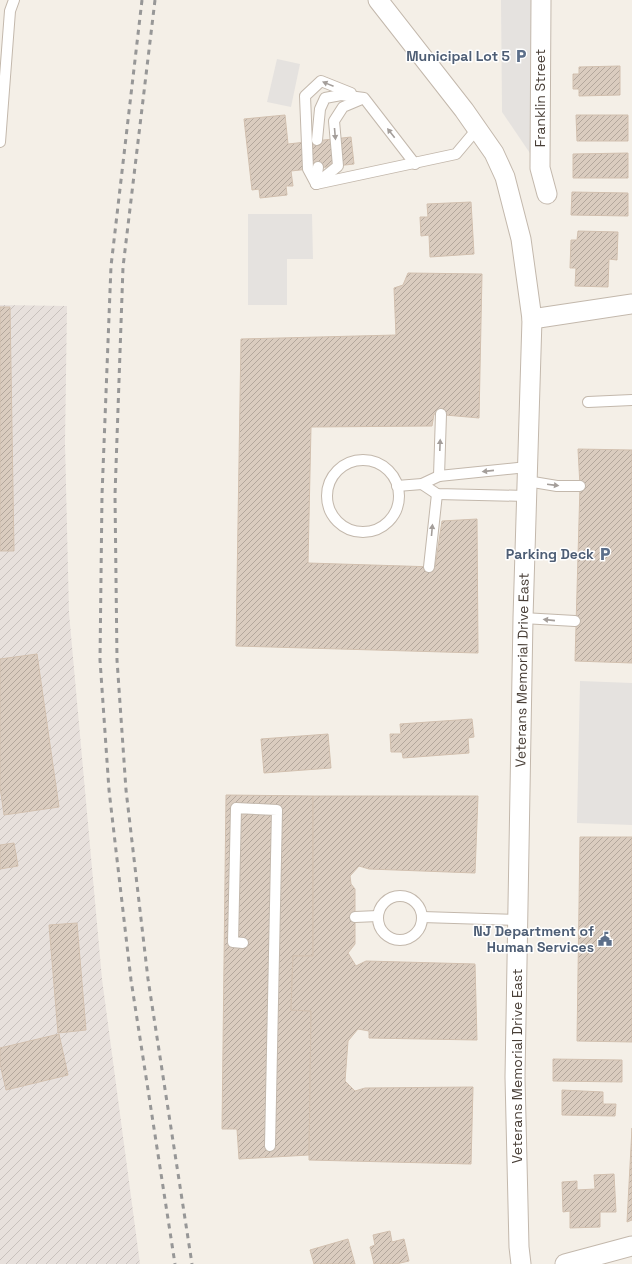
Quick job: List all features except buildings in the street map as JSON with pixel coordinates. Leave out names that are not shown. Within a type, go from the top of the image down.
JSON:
[{"type":"street","name":"Veterans Memorial Drive East","points":[[378,0],[494,153],[505,177],[521,239],[532,319],[526,482],[515,1077],[519,1247],[521,1264]]},
{"type":"street","name":"Franklin Street","points":[[541,0],[540,168],[547,194]]},
{"type":"street","points":[[532,319],[632,304]]},
{"type":"street","points":[[565,1264],[632,1246]]},
{"type":"lane","points":[[0,142],[10,11],[14,0]]},
{"type":"lane","points":[[316,184],[308,169],[305,96],[321,81],[364,98],[415,164]]},
{"type":"lane","points":[[317,140],[320,109],[325,98],[341,95],[364,98]]},
{"type":"lane","points":[[316,184],[338,166],[334,121],[343,107],[364,98]]},
{"type":"lane","points":[[316,184],[456,154],[477,129]]},
{"type":"lane","points":[[316,184],[318,168]]},
{"type":"lane","points":[[588,402],[632,400]]},
{"type":"lane","points":[[439,476],[441,414]]},
{"type":"lane","points":[[363,460],[374,462],[384,468],[392,476],[397,486],[398,499],[396,510],[389,521],[374,530],[356,532],[345,528],[335,520],[329,509],[327,498],[328,486],[333,476],[341,467],[351,462],[363,460]]},
{"type":"lane","points":[[397,486],[422,484],[439,476],[526,482],[557,486],[580,486]]},
{"type":"lane","points":[[422,484],[437,494],[526,482]]},
{"type":"lane","points":[[429,567],[437,494]]},
{"type":"lane","points":[[523,618],[576,621]]},
{"type":"lane","points":[[243,943],[233,942],[236,808],[277,810],[270,1146]]},
{"type":"lane","points":[[397,895],[411,899],[420,910],[422,917],[418,931],[405,939],[398,940],[384,934],[378,922],[378,916],[380,907],[384,901],[397,895]]},
{"type":"lane","points":[[355,917],[378,916]]},
{"type":"lane","points":[[422,917],[517,920]]},
{"type":"shaded area","name":"Municipal Lot 5","points":[[501,0],[541,0],[540,168],[502,112]]},
{"type":"shaded area","points":[[277,59],[300,64],[291,107],[267,102]]},
{"type":"shaded area","points":[[248,214],[312,214],[313,259],[287,259],[287,305],[248,305]]},
{"type":"shaded area","points":[[0,305],[67,306],[65,443],[69,613],[102,979],[140,1264],[0,1264]]},
{"type":"shaded area","points":[[580,681],[632,683],[632,825],[577,823]]},
{"type":"railway","points":[[142,0],[111,266],[102,495],[100,660],[109,790],[131,980],[175,1264]]},
{"type":"railway","points":[[155,0],[123,267],[115,495],[117,660],[126,790],[148,979],[192,1264]]},
{"type":"place","name":"Municipal Lot 5","points":[[521,56]]},
{"type":"place","name":"Parking Deck","points":[[605,554]]},
{"type":"place","name":"NJ Department of Human Services","points":[[605,939]]}]
